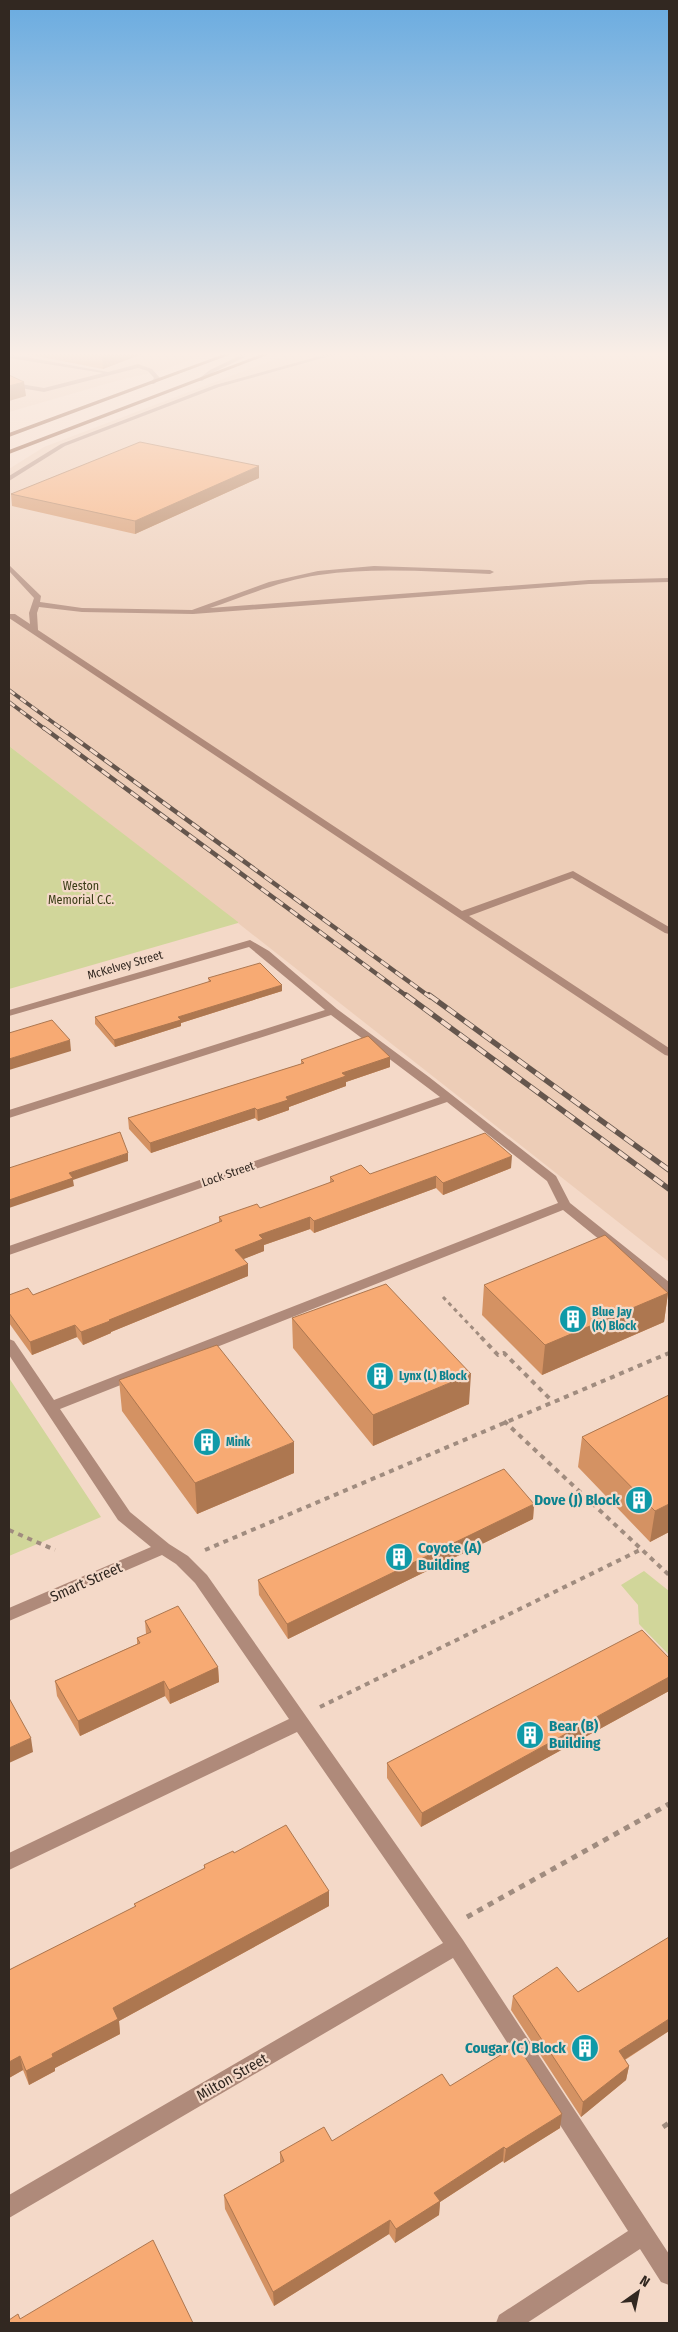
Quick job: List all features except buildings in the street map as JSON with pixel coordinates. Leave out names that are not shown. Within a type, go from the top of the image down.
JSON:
[{"type":"street","points":[[9,479],[35,463]]},
{"type":"street","points":[[9,566],[38,598],[33,613],[34,631]]},
{"type":"street","points":[[193,612],[272,584],[318,573],[374,568],[490,572]]},
{"type":"street","points":[[36,604],[82,610],[193,612],[588,582],[669,580]]},
{"type":"street","points":[[12,616],[669,1053]]},
{"type":"street","points":[[461,915],[573,874],[669,932]]},
{"type":"street","name":"McKelvey Street","points":[[9,1013],[250,943],[265,953],[333,1011]]},
{"type":"street","points":[[9,1114],[333,1011],[552,1179],[565,1205],[669,1289]]},
{"type":"street","name":"Lock Street","points":[[9,1251],[448,1098]]},
{"type":"street","points":[[50,1407],[565,1205]]},
{"type":"street","points":[[9,1344],[124,1516],[163,1548],[182,1560],[201,1579],[450,1938],[669,2274]]},
{"type":"street","name":"Smart Street","points":[[9,1615],[163,1548]]},
{"type":"street","points":[[9,1862],[298,1720]]},
{"type":"street","name":"Milton Street","points":[[9,2206],[450,1938]]},
{"type":"street","points":[[507,2323],[642,2235]]},
{"type":"path","points":[[443,1298],[498,1355],[504,1352],[552,1402]]},
{"type":"path","points":[[182,1560],[504,1421],[669,1353]]},
{"type":"path","points":[[504,1421],[669,1575]]},
{"type":"path","points":[[9,1530],[54,1550]]},
{"type":"path","points":[[298,1720],[642,1550]]},
{"type":"path","points":[[450,1938],[669,1804]]},
{"type":"path","points":[[663,2127],[669,2123]]},
{"type":"shaded area","points":[[19,463],[669,463],[669,1262],[238,923],[9,746],[9,469]]},
{"type":"green space","name":"Weston Memorial C.C.","points":[[9,746],[238,922],[238,923],[9,989]]},
{"type":"green space","points":[[9,1378],[101,1517],[9,1556]]},
{"type":"green space","points":[[644,1571],[669,1591],[669,1655],[639,1624],[638,1605],[621,1585]]},
{"type":"railway","points":[[9,690],[62,729]]},
{"type":"railway","points":[[9,702],[45,729]]},
{"type":"railway","points":[[44,728],[408,997]]},
{"type":"railway","points":[[61,728],[430,997]]},
{"type":"railway","points":[[406,995],[669,1189]]},
{"type":"railway","points":[[429,995],[669,1170]]},
{"type":"place","name":"Blue Jay (K) Block","points":[[573,1319]]},
{"type":"place","name":"Lynx (L) Block","points":[[380,1376]]},
{"type":"place","name":"Mink","points":[[207,1442]]},
{"type":"place","name":"Dove (J) Block","points":[[639,1500]]},
{"type":"place","name":"Coyote (A) Building","points":[[399,1557]]},
{"type":"place","name":"Bear (B) Building","points":[[530,1735]]},
{"type":"place","name":"Cougar (C) Block","points":[[585,2048]]}]
